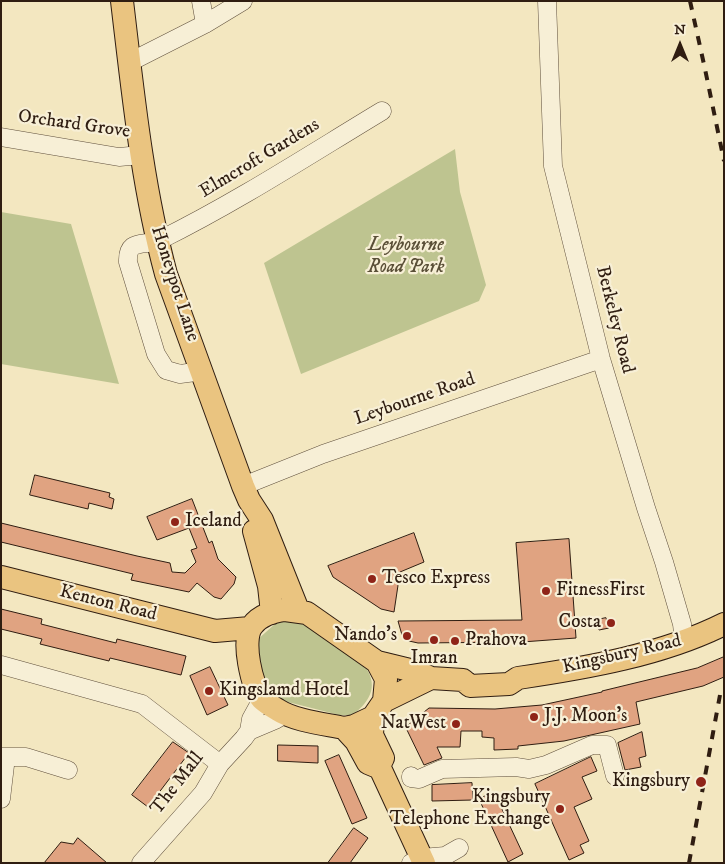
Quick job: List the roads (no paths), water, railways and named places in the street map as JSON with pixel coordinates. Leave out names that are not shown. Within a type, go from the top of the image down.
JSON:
[{"type":"main road","name":"Honeypot Lane","points":[[122,1],[141,155],[157,241],[173,294],[203,371],[246,493],[252,524],[269,586],[272,613]]},
{"type":"main road","name":"Honeypot Lane","points":[[246,493],[262,520],[298,610]]},
{"type":"main road","name":"Kenton Road","points":[[1,577],[216,631],[250,628]]},
{"type":"main road","points":[[419,861],[379,766],[383,758],[372,735],[378,709],[386,679],[378,662],[318,620],[298,610],[272,613],[258,620],[250,628],[246,644],[247,653],[262,699],[285,714],[344,728],[354,726],[378,709],[430,678]]},
{"type":"main road","name":"Kingsbury Road","points":[[378,662],[418,672],[430,678],[463,680],[470,686],[509,684],[518,678],[590,666],[684,642],[724,624]]},
{"type":"main road","name":"Kenton Road","points":[[216,631],[247,653]]},
{"type":"main road","points":[[344,728],[356,741],[368,763],[379,766]]},
{"type":"street","points":[[201,1],[205,24]]},
{"type":"street","points":[[130,62],[205,24],[243,1]]},
{"type":"street","name":"Berkeley Road","points":[[547,1],[553,166],[601,359],[682,624],[684,642]]},
{"type":"street","name":"Elmcroft Gardens","points":[[203,371],[180,374],[166,370],[156,354],[128,262],[128,253],[132,246],[142,242],[157,241],[234,201],[382,110]]},
{"type":"street","name":"Orchard Grove","points":[[1,137],[119,157],[141,155]]},
{"type":"street","name":"Leybourne Road","points":[[246,493],[323,454],[601,359]]},
{"type":"street","points":[[1,665],[142,704],[220,764]]},
{"type":"street","name":"The Mall","points":[[141,863],[203,793],[220,764],[244,738],[251,719],[262,699]]},
{"type":"street","name":"The Mall","points":[[248,731],[285,714]]},
{"type":"street","points":[[411,776],[411,778],[419,779],[442,769],[529,769],[546,765],[592,745],[607,745],[615,776]]},
{"type":"street","points":[[1,798],[4,757],[26,757],[68,770]]},
{"type":"street","points":[[419,861],[445,856],[459,848]]},
{"type":"railway","points":[[690,1],[724,161]]},
{"type":"railway","points":[[689,863],[720,695]]},
{"type":"place","name":"Iceland","points":[[175,522]]},
{"type":"place","name":"Tesco Express","points":[[372,579]]},
{"type":"place","name":"FitnessFirst","points":[[546,591]]},
{"type":"place","name":"Costa","points":[[611,623]]},
{"type":"place","name":"Nando's","points":[[407,636]]},
{"type":"place","name":"Imran","points":[[434,640]]},
{"type":"place","name":"Prahova","points":[[455,641]]},
{"type":"place","name":"Kingslamd Hotel","points":[[209,691]]},
{"type":"place","name":"J.J. Moon's","points":[[534,717]]},
{"type":"place","name":"NatWest","points":[[456,724]]},
{"type":"place","name":"Kingsbury","points":[[701,782]]},
{"type":"place","name":"Kingsbury Telephone Exchange","points":[[560,809]]},
{"type":"park label","name":"Leybourne Road Park","points":[[406,257]]}]
